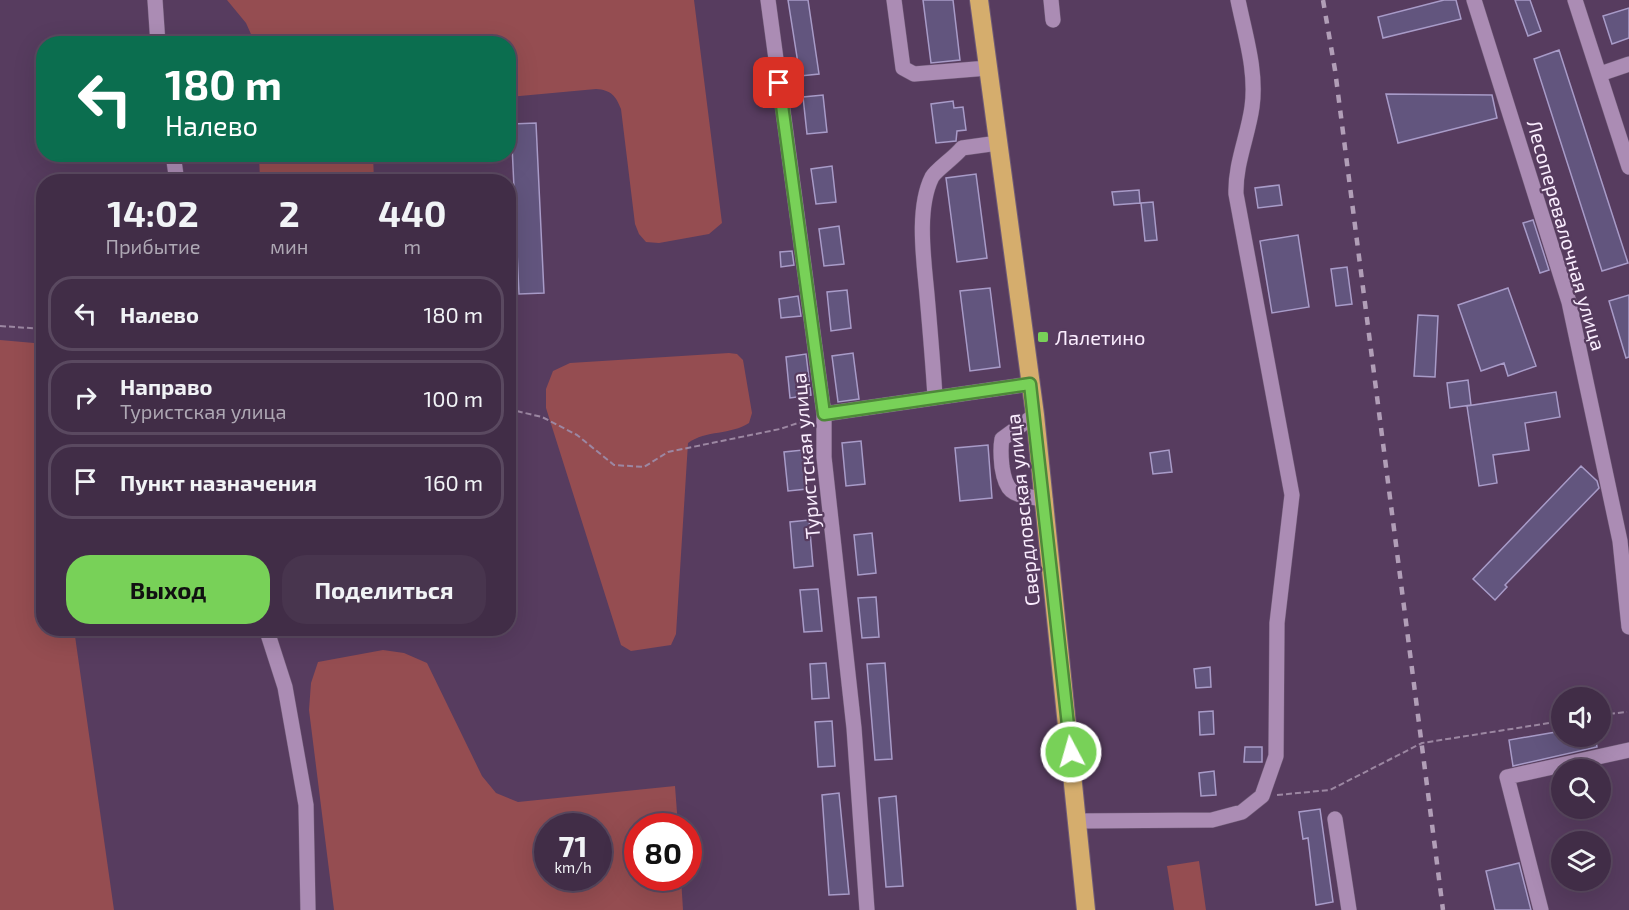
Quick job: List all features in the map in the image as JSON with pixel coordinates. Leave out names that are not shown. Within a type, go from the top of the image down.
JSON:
[{"type":"highway","name":"Свердловская улица","points":[[979,0],[1045,500],[1086,910]]},
{"type":"street","points":[[155,0],[157,36]]},
{"type":"street","name":"Туристская улица","points":[[768,0],[824,414],[824,457],[854,728],[867,910]]},
{"type":"street","points":[[894,0],[903,68],[914,74],[988,68]]},
{"type":"street","points":[[1051,0],[1053,20]]},
{"type":"street","points":[[1078,821],[1212,820],[1242,812],[1262,796],[1276,756],[1277,623],[1292,495],[1236,194],[1236,177],[1252,105],[1253,84],[1238,0]]},
{"type":"street","name":"Лесоперевалочная улица","points":[[1474,0],[1569,302],[1618,530],[1629,627]]},
{"type":"street","points":[[1575,0],[1629,167]]},
{"type":"street","points":[[1600,74],[1629,64]]},
{"type":"street","points":[[935,397],[922,255],[922,226],[930,181],[934,173],[950,162],[962,148],[998,143]]},
{"type":"street","points":[[824,414],[1030,384]]},
{"type":"street","points":[[1035,415],[1002,439],[1000,450],[1005,486],[1011,492],[1045,500]]},
{"type":"street","points":[[269,636],[285,687],[306,805],[308,910]]},
{"type":"street","points":[[1541,910],[1507,777],[1629,750]]},
{"type":"street","points":[[1335,819],[1349,910]]},
{"type":"path","points":[[0,326],[36,328]]},
{"type":"path","points":[[516,411],[542,417],[577,435],[614,465],[644,467],[668,452],[780,429],[824,414]]},
{"type":"path","points":[[1611,714],[1627,712]]},
{"type":"path","points":[[1262,796],[1330,790],[1422,743],[1551,723]]},
{"type":"shaded area","points":[[227,0],[694,0],[722,223],[709,234],[659,243],[646,242],[639,234],[635,224],[621,109],[615,97],[609,92],[596,89],[516,96],[516,36],[252,36],[246,23]]},
{"type":"shaded area","points":[[259,162],[373,162],[374,174],[260,174]]},
{"type":"shaded area","points":[[0,340],[34,343],[36,357],[36,636],[75,636],[114,910],[0,910]]},
{"type":"shaded area","points":[[737,354],[743,360],[752,413],[749,423],[742,427],[703,436],[688,443],[676,634],[671,645],[631,651],[621,645],[546,408],[546,389],[553,371],[570,363]]},
{"type":"shaded area","points":[[383,650],[404,653],[427,663],[482,776],[496,793],[518,802],[675,786],[677,813],[624,813],[624,891],[682,891],[683,910],[334,910],[309,710],[311,683],[318,662]]},
{"type":"shaded area","points":[[1199,861],[1206,910],[1174,910],[1167,866]]},
{"type":"building","points":[[788,0],[808,0],[819,74],[800,76]]},
{"type":"building","points":[[923,0],[953,0],[960,60],[931,63]]},
{"type":"building","points":[[1444,0],[1456,0],[1461,19],[1383,38],[1378,17]]},
{"type":"building","points":[[1515,0],[1530,0],[1541,31],[1528,36]]},
{"type":"building","points":[[1629,8],[1629,38],[1612,44],[1603,16]]},
{"type":"building","points":[[1559,50],[1628,263],[1602,271],[1534,59]]},
{"type":"building","points":[[1386,94],[1492,95],[1497,118],[1398,143]]},
{"type":"building","points":[[823,95],[827,132],[807,134],[803,97]]},
{"type":"building","points":[[953,101],[954,108],[963,107],[966,130],[957,131],[956,141],[936,143],[931,104]]},
{"type":"building","points":[[536,123],[544,293],[519,294],[516,174],[513,174],[513,162],[516,162],[516,124]]},
{"type":"building","points":[[832,166],[836,202],[816,204],[811,169]]},
{"type":"building","points":[[976,174],[987,258],[957,262],[946,178]]},
{"type":"building","points":[[1279,185],[1282,205],[1258,208],[1255,188]]},
{"type":"building","points":[[1139,190],[1140,203],[1114,205],[1112,192]]},
{"type":"building","points":[[1153,202],[1157,240],[1145,241],[1141,203]]},
{"type":"building","points":[[1533,220],[1549,270],[1540,273],[1523,223]]},
{"type":"building","points":[[839,226],[844,264],[824,266],[819,229]]},
{"type":"building","points":[[1298,235],[1309,307],[1272,313],[1260,241]]},
{"type":"building","points":[[792,251],[794,265],[781,267],[780,252]]},
{"type":"building","points":[[1347,267],[1352,304],[1336,306],[1331,269]]},
{"type":"building","points":[[990,288],[1000,367],[970,371],[960,291]]},
{"type":"building","points":[[1508,288],[1536,366],[1508,376],[1504,363],[1481,371],[1458,305]]},
{"type":"building","points":[[847,290],[851,328],[831,331],[827,292]]},
{"type":"building","points":[[1629,295],[1629,357],[1626,358],[1609,301]]},
{"type":"building","points":[[798,296],[801,316],[781,318],[779,299]]},
{"type":"building","points":[[1418,315],[1438,316],[1435,377],[1414,376]]},
{"type":"building","points":[[853,353],[859,399],[838,402],[832,356]]},
{"type":"building","points":[[806,354],[811,395],[790,398],[786,357]]},
{"type":"building","points":[[1468,380],[1471,405],[1450,408],[1447,383]]},
{"type":"building","points":[[1556,392],[1560,417],[1525,423],[1529,450],[1493,455],[1497,483],[1479,486],[1467,406]]},
{"type":"building","points":[[861,441],[865,484],[846,486],[842,443]]},
{"type":"building","points":[[988,445],[992,498],[960,501],[955,448]]},
{"type":"building","points":[[803,450],[807,489],[788,491],[784,452]]},
{"type":"building","points":[[1169,450],[1172,472],[1153,474],[1150,453]]},
{"type":"building","points":[[1581,466],[1597,481],[1599,488],[1505,585],[1507,587],[1495,600],[1473,579]]},
{"type":"building","points":[[809,520],[813,566],[794,568],[790,522]]},
{"type":"building","points":[[872,533],[876,573],[858,575],[854,535]]},
{"type":"building","points":[[818,589],[822,631],[804,632],[800,590]]},
{"type":"building","points":[[876,597],[879,637],[862,638],[858,598]]},
{"type":"building","points":[[826,663],[829,698],[812,699],[810,664]]},
{"type":"building","points":[[885,663],[892,759],[875,760],[867,664]]},
{"type":"building","points":[[1210,667],[1211,687],[1196,688],[1194,669]]},
{"type":"building","points":[[1213,711],[1214,734],[1200,735],[1199,712]]},
{"type":"building","points":[[832,721],[835,766],[818,767],[815,722]]},
{"type":"building","points":[[1551,733],[1551,747],[1597,747],[1513,766],[1509,740]]},
{"type":"building","points":[[1245,747],[1262,747],[1262,762],[1244,762]]},
{"type":"building","points":[[1214,771],[1216,795],[1201,796],[1199,773]]},
{"type":"building","points":[[839,793],[849,894],[829,895],[822,795]]},
{"type":"building","points":[[896,796],[903,886],[886,887],[879,798]]},
{"type":"building","points":[[1320,809],[1333,902],[1316,905],[1308,838],[1303,839],[1299,812]]},
{"type":"building","points":[[1519,863],[1531,910],[1495,910],[1486,871]]},
{"type":"railway","points":[[1323,0],[1335,70],[1443,910]]},
{"type":"place","name":"Лалетино","points":[[1043,337]]},
{"type":"route","points":[[779,83],[824,414],[1030,384],[1045,500],[1071,752]]}]
